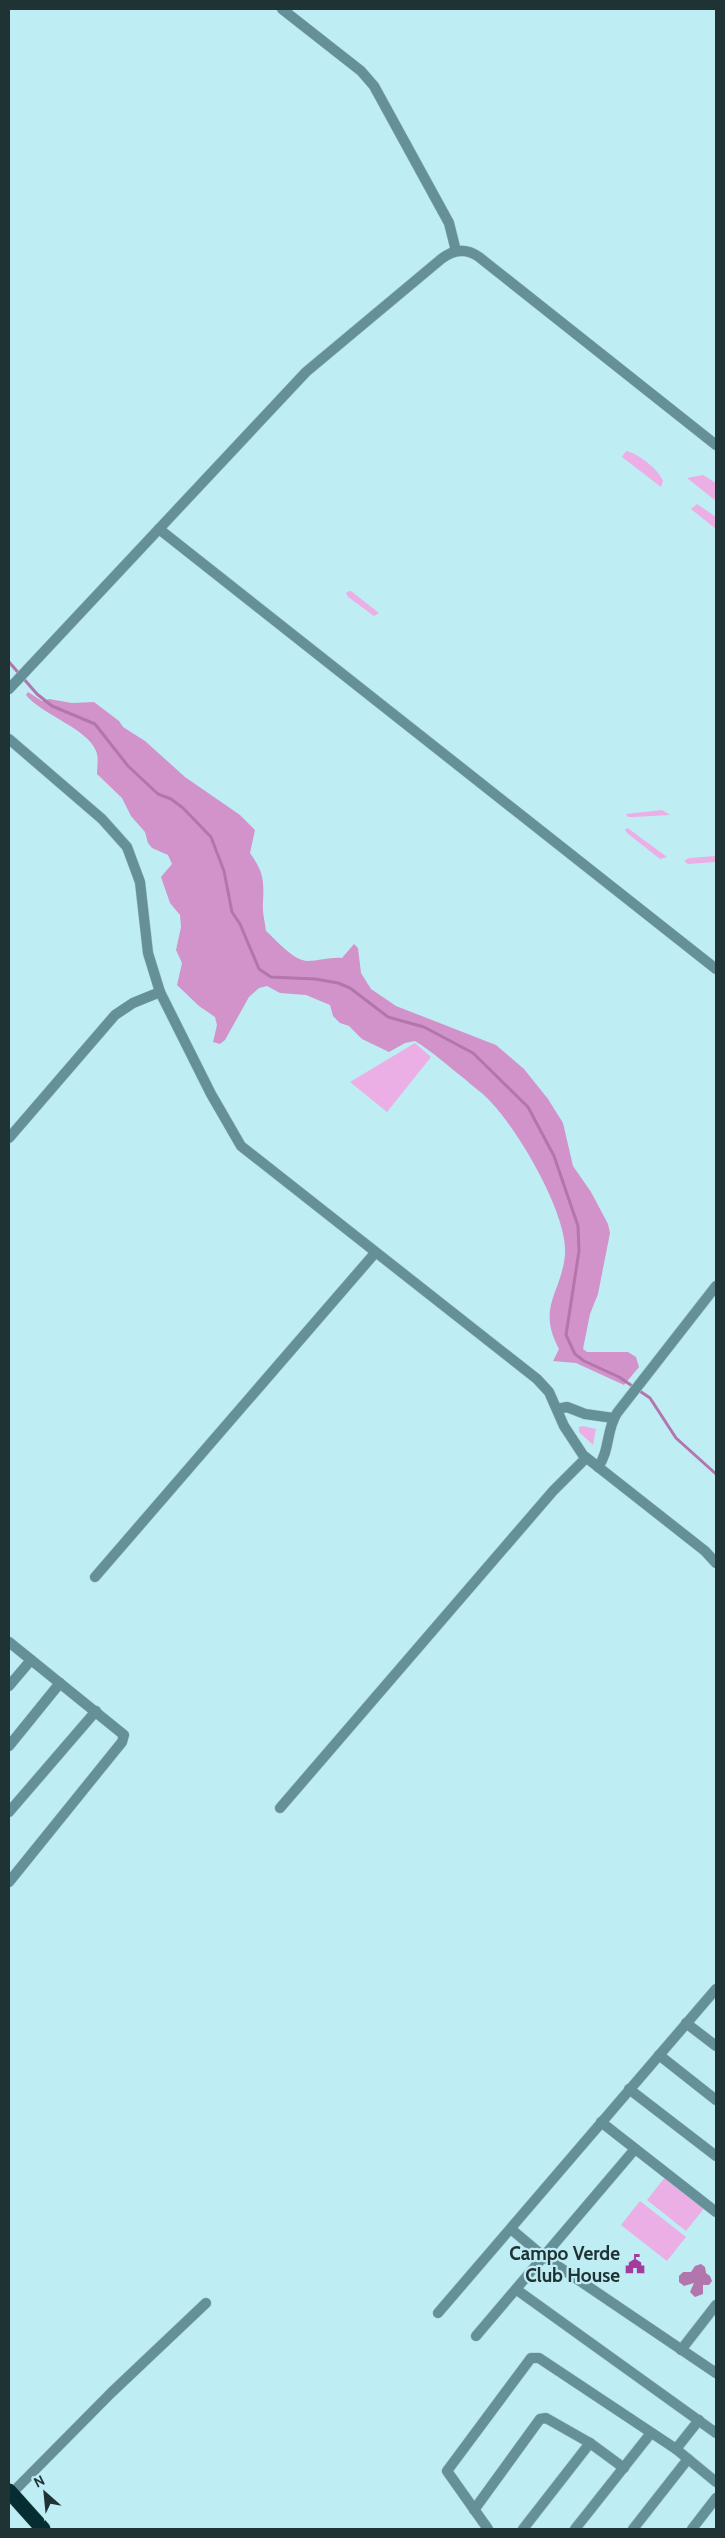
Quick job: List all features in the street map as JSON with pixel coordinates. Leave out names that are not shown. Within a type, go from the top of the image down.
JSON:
[{"type":"highway","points":[[10,2492],[43,2529]]},
{"type":"street","points":[[282,9],[361,71],[374,86],[449,223],[456,251]]},
{"type":"street","points":[[9,689],[306,372],[440,260],[456,251],[468,251],[479,257],[716,445]]},
{"type":"street","points":[[159,529],[716,969]]},
{"type":"street","points":[[9,739],[102,819],[127,847],[140,882],[148,953],[160,992],[211,1094],[242,1146],[375,1253],[538,1379],[549,1392],[569,1435],[586,1458],[705,1551],[716,1564]]},
{"type":"street","points":[[9,1138],[115,1016],[128,1006],[160,992]]},
{"type":"street","points":[[95,1577],[375,1253]]},
{"type":"street","points":[[598,1467],[605,1456],[609,1429],[613,1418],[716,1286]]},
{"type":"street","points":[[557,1409],[567,1407],[584,1414],[613,1418]]},
{"type":"street","points":[[280,1808],[553,1491],[586,1458]]},
{"type":"street","points":[[9,1642],[122,1732],[122,1742],[9,1882]]},
{"type":"street","points":[[9,1686],[31,1660]]},
{"type":"street","points":[[9,1746],[60,1683]]},
{"type":"street","points":[[9,1812],[96,1711]]},
{"type":"street","points":[[438,2313],[716,1989]]},
{"type":"street","points":[[686,2023],[716,2046]]},
{"type":"street","points":[[659,2055],[716,2100]]},
{"type":"street","points":[[629,2089],[716,2156]]},
{"type":"street","points":[[601,2122],[716,2212]]},
{"type":"street","points":[[476,2336],[517,2290],[543,2256],[635,2148]]},
{"type":"street","points":[[511,2229],[543,2256],[716,2373]]},
{"type":"street","points":[[517,2290],[716,2433]]},
{"type":"street","points":[[10,2492],[206,2303]]},
{"type":"street","points":[[681,2350],[715,2309]]},
{"type":"street","points":[[488,2529],[447,2471],[531,2358],[539,2358],[676,2449],[716,2482]]},
{"type":"street","points":[[474,2510],[540,2419],[546,2418],[590,2443],[624,2468]]},
{"type":"street","points":[[676,2449],[699,2420]]},
{"type":"street","points":[[575,2529],[652,2433]]},
{"type":"street","points":[[523,2529],[590,2443]]},
{"type":"street","points":[[632,2529],[688,2459]]},
{"type":"street","points":[[692,2529],[716,2498]]},
{"type":"shaded area","points":[[626,451],[642,458],[653,467],[663,481],[661,487],[622,457]]},
{"type":"shaded area","points":[[703,475],[716,483],[716,501],[687,478]]},
{"type":"shaded area","points":[[697,504],[716,517],[716,529],[691,509]]},
{"type":"shaded area","points":[[349,591],[379,613],[374,616],[348,597],[346,593]]},
{"type":"shaded area","points":[[28,692],[42,701],[49,699],[72,703],[94,702],[119,721],[123,727],[145,741],[185,777],[240,815],[255,830],[250,853],[262,877],[266,931],[296,957],[307,961],[342,958],[354,944],[358,948],[361,973],[371,989],[396,1006],[496,1045],[524,1069],[548,1099],[563,1123],[573,1166],[591,1192],[608,1224],[610,1233],[598,1294],[590,1314],[583,1349],[587,1352],[628,1352],[636,1357],[639,1367],[624,1385],[576,1363],[553,1361],[559,1349],[550,1322],[550,1310],[563,1268],[565,1254],[564,1237],[550,1195],[539,1172],[513,1130],[486,1097],[415,1041],[405,1043],[389,1052],[362,1039],[349,1026],[340,1023],[333,1016],[330,1005],[306,995],[280,993],[267,986],[259,988],[249,997],[225,1040],[220,1044],[213,1042],[217,1025],[215,1017],[199,1006],[177,985],[182,963],[176,950],[181,927],[180,915],[170,903],[161,877],[172,864],[168,855],[152,848],[148,843],[145,832],[131,816],[122,798],[97,774],[97,756],[91,743],[84,736],[33,702],[26,695]]},
{"type":"shaded area","points":[[662,810],[670,815],[628,817],[626,814]]},
{"type":"shaded area","points":[[627,828],[667,857],[660,859],[627,833],[625,830]]},
{"type":"shaded area","points":[[716,856],[716,862],[688,864],[684,861],[689,858]]},
{"type":"shaded area","points":[[415,1043],[431,1057],[387,1112],[350,1082]]},
{"type":"shaded area","points":[[579,1427],[596,1429],[593,1445],[579,1432]]},
{"type":"shaded area","points":[[666,2176],[705,2207],[686,2231],[647,2200]]},
{"type":"shaded area","points":[[640,2201],[686,2237],[667,2261],[621,2225]]},
{"type":"shaded area","points":[[701,2264],[705,2267],[706,2273],[712,2281],[709,2285],[703,2285],[703,2294],[695,2297],[690,2292],[694,2283],[684,2286],[679,2282],[679,2276],[683,2272],[691,2272],[695,2266]]},
{"type":"waterway","points":[[9,662],[37,694],[52,706],[95,724],[128,766],[158,794],[171,799],[183,808],[211,837],[224,871],[232,912],[240,924],[259,969],[271,977],[315,979],[338,983],[350,988],[388,1017],[424,1027],[473,1053],[528,1107],[554,1156],[578,1226],[579,1251],[566,1335],[575,1354],[584,1361],[619,1377],[650,1398],[676,1438],[716,1474]]},
{"type":"place","name":"Campo Verde Club House","points":[[635,2264]]}]
